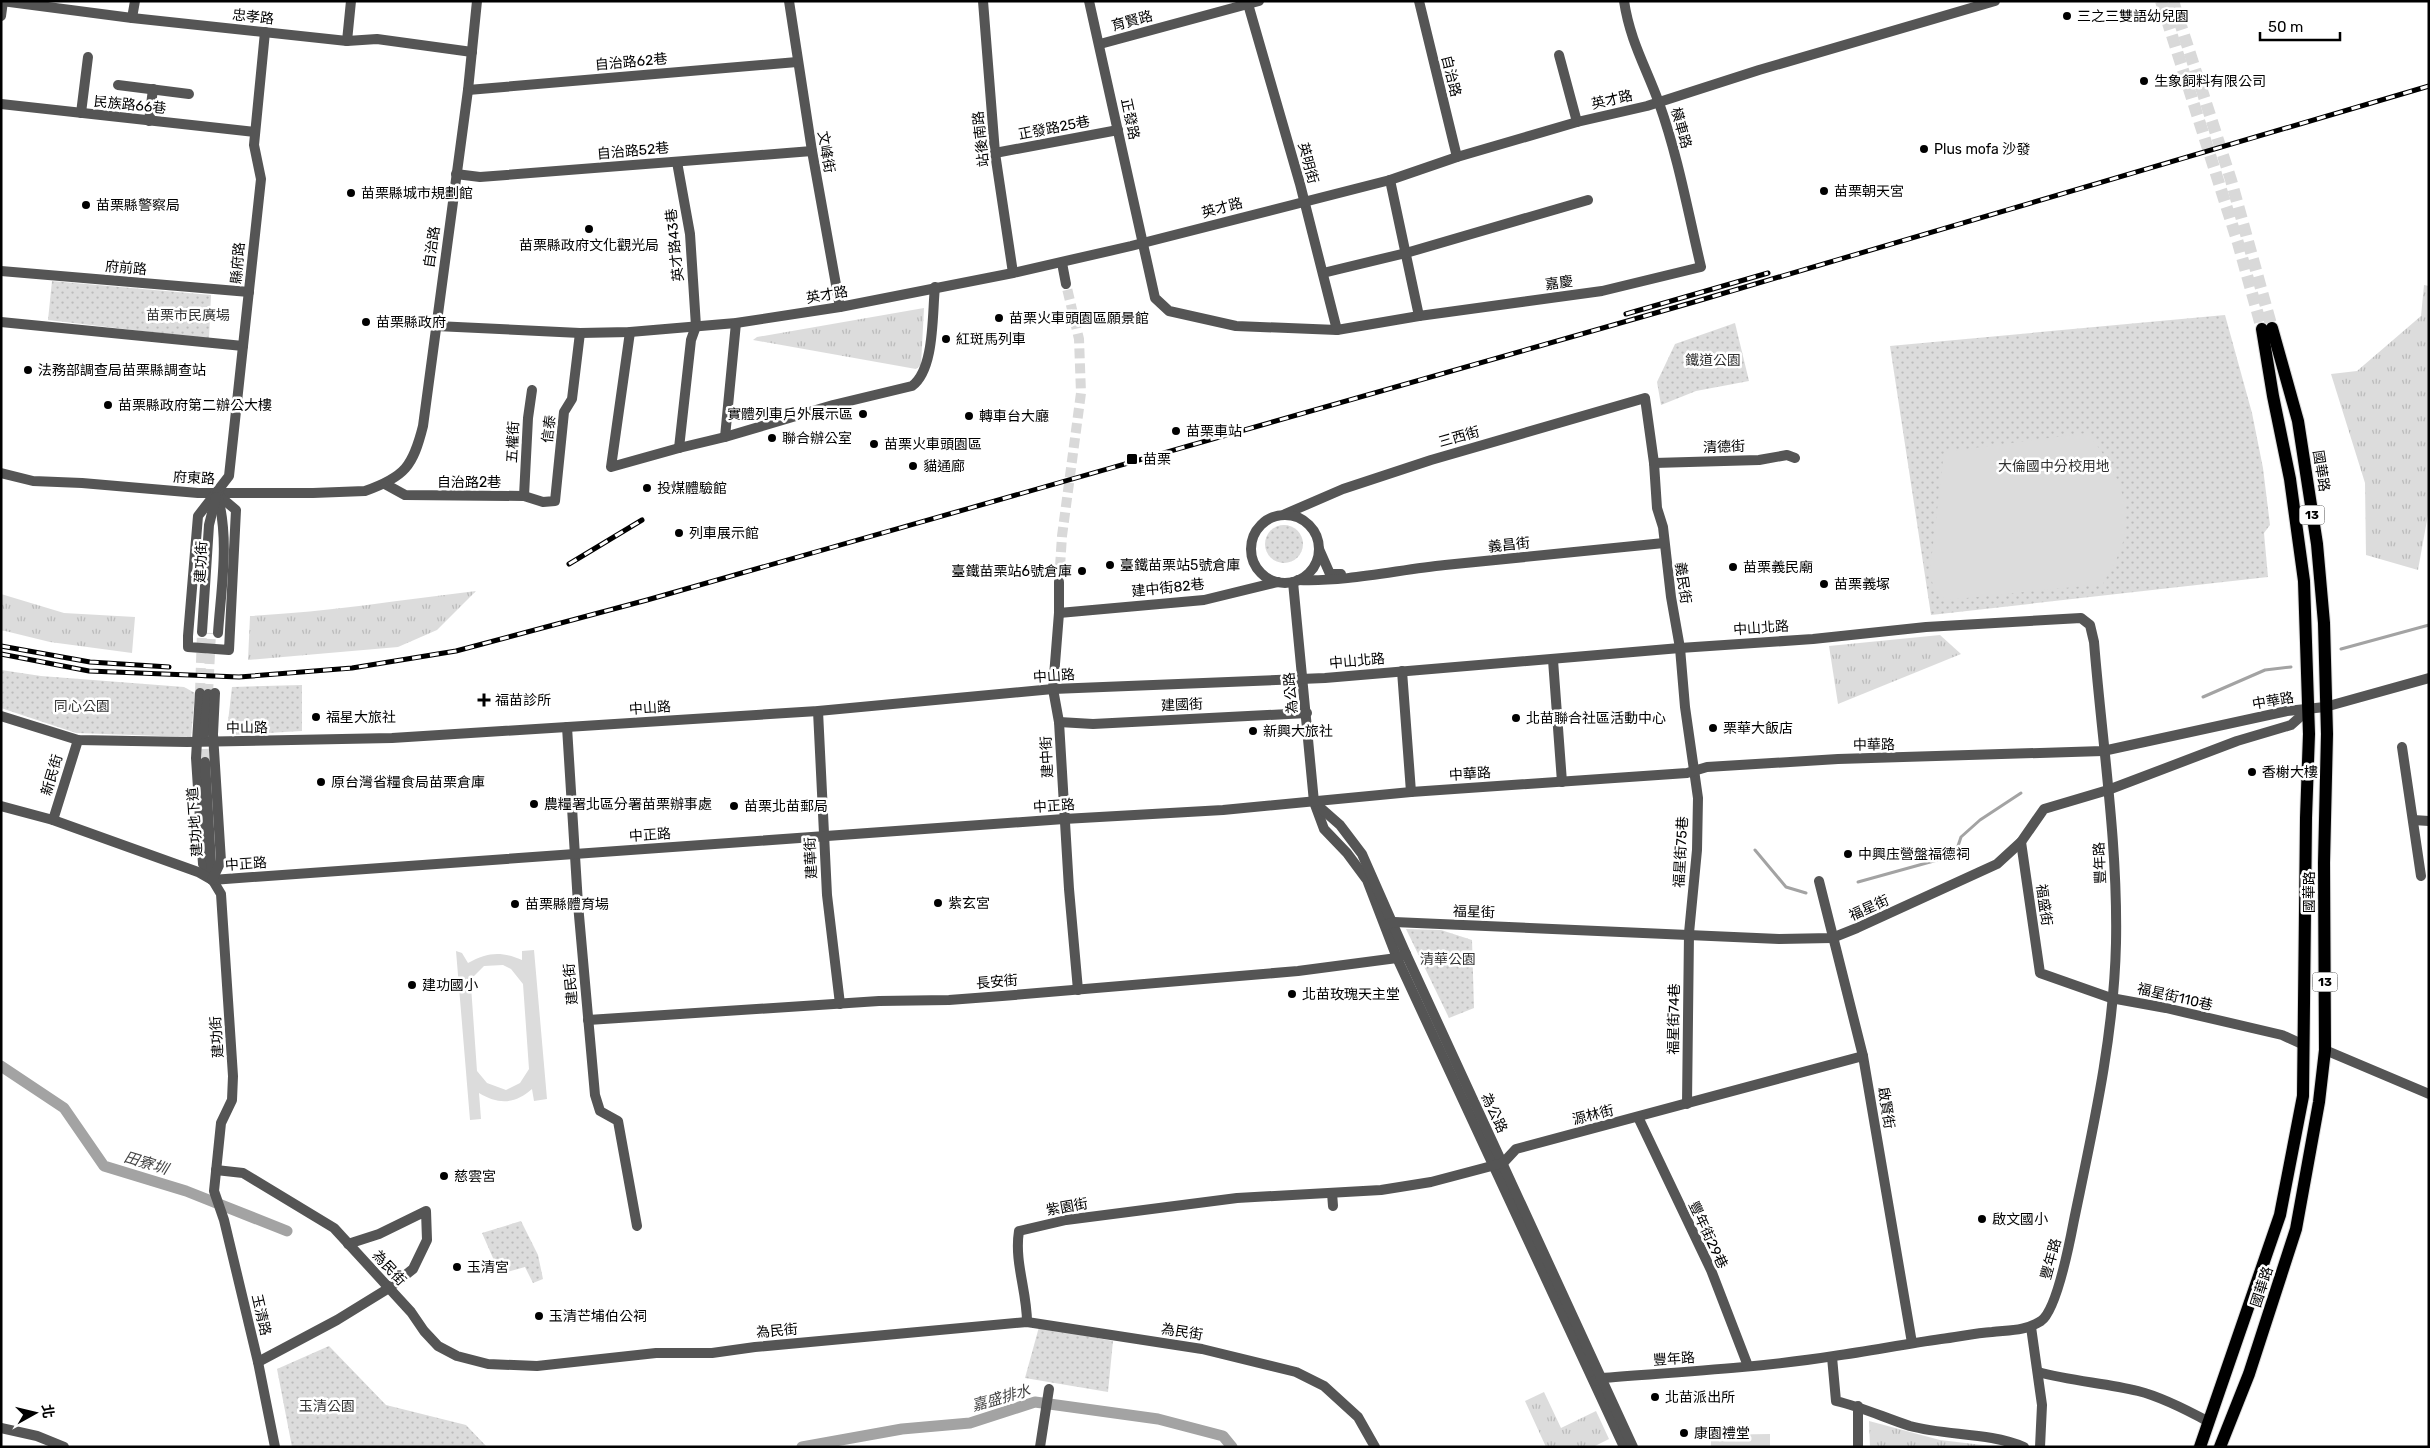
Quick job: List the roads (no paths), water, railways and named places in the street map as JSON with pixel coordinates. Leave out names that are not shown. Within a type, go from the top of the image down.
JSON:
[{"type":"main road","name":"國華路","points":[[2200,1447],[2231,1351],[2271,1244],[2289,1176],[2303,1096],[2309,709],[2303,573],[2290,479],[2273,396],[2267,328],[2298,421],[2317,544],[2324,623],[2327,734],[2324,863],[2325,1050],[2309,1162],[2289,1253],[2249,1374],[2220,1447]]},
{"type":"main road","points":[[2304,1045],[2325,1050]]},
{"type":"main road","points":[[2271,1244],[2289,1253]]},
{"type":"main road","points":[[2209,1422],[2226,1430]]},
{"type":"street","points":[[1,16],[2,1]]},
{"type":"street","name":"忠孝路","points":[[2,1],[132,18],[347,41],[376,39],[472,52]]},
{"type":"street","points":[[132,18],[135,1]]},
{"type":"street","points":[[347,41],[351,1]]},
{"type":"street","name":"自治路","points":[[385,484],[403,472],[416,453],[423,426],[468,90],[477,1]]},
{"type":"street","name":"文峰街","points":[[789,1],[812,151],[840,307]]},
{"type":"street","name":"站後南路","points":[[983,1],[995,153],[1013,273]]},
{"type":"street","name":"正發路","points":[[1089,1],[1155,298],[1169,310],[1236,326],[1337,330]]},
{"type":"street","name":"育賢路","points":[[1100,44],[1259,1]]},
{"type":"street","name":"自治路","points":[[1419,1],[1458,157]]},
{"type":"street","name":"橫車路","points":[[1624,1],[1627,23],[1641,63],[1658,101],[1674,150],[1701,267]]},
{"type":"street","name":"英才路","points":[[436,326],[580,333],[630,332],[736,323],[840,307],[1062,263],[1304,200],[1390,180],[1458,157],[1577,122],[1647,106],[1658,101],[1995,1]]},
{"type":"street","name":"英明街","points":[[1248,4],[1304,200],[1337,330]]},
{"type":"street","name":"縣府路","points":[[217,494],[236,510],[229,650],[188,647],[198,516],[217,494],[229,476],[261,179],[254,145],[265,32]]},
{"type":"street","points":[[1559,55],[1577,122]]},
{"type":"street","points":[[81,113],[88,57]]},
{"type":"street","name":"自治路62巷","points":[[468,90],[798,62]]},
{"type":"street","points":[[118,85],[188,94]]},
{"type":"street","points":[[149,120],[153,89]]},
{"type":"street","name":"民族路66巷","points":[[1,104],[255,132]]},
{"type":"street","name":"正發路25巷","points":[[995,153],[1118,130]]},
{"type":"street","name":"自治路52巷","points":[[456,174],[480,177],[812,151]]},
{"type":"street","name":"英才路43巷","points":[[678,162],[690,234],[696,326]]},
{"type":"street","points":[[1390,180],[1419,316]]},
{"type":"street","points":[[1323,273],[1406,253],[1588,200]]},
{"type":"street","points":[[1062,263],[1066,284]]},
{"type":"street","name":"嘉慶","points":[[1337,330],[1419,316],[1602,292],[1701,267]]},
{"type":"street","name":"府前路","points":[[1,271],[249,292]]},
{"type":"street","points":[[630,332],[611,467],[679,448],[725,438],[833,405],[912,386],[918,382],[926,367],[935,287]]},
{"type":"street","points":[[1,322],[243,346]]},
{"type":"street","points":[[725,438],[736,323]]},
{"type":"street","points":[[679,448],[691,340],[696,326]]},
{"type":"street","name":"信泰","points":[[555,501],[564,412],[572,399],[580,333]]},
{"type":"street","name":"五權街","points":[[524,496],[528,418],[532,390]]},
{"type":"street","name":"義民街","points":[[1645,398],[1654,463],[1657,508],[1680,648],[1685,707],[1695,771]]},
{"type":"street","name":"三西街","points":[[1284,514],[1343,489],[1431,460],[1645,398]]},
{"type":"street","name":"清德街","points":[[1654,463],[1759,460],[1787,455],[1795,458]]},
{"type":"street","name":"府東路","points":[[1,473],[33,481],[217,494],[365,491],[385,484]]},
{"type":"street","name":"自治路2巷","points":[[385,484],[405,495],[524,496],[543,502],[555,501]]},
{"type":"street","name":"建功街","points":[[211,633],[217,494]]},
{"type":"street","points":[[1284,514],[1295,516],[1312,528],[1330,574],[1344,573],[1356,577],[1323,581],[1278,582],[1268,578],[1257,567],[1251,552],[1251,542],[1255,532],[1263,522],[1273,516],[1284,514]]},
{"type":"street","name":"義昌街","points":[[1356,577],[1443,565],[1664,543]]},
{"type":"street","points":[[1296,581],[1313,568],[1319,549]]},
{"type":"street","name":"為公路","points":[[1296,581],[1314,802],[1340,825],[1362,854],[1402,956],[1627,1444]]},
{"type":"street","name":"建中街","points":[[1059,582],[1059,613],[1053,689],[1059,722],[1064,819],[1078,990]]},
{"type":"street","name":"建中街82巷","points":[[1059,613],[1204,600],[1278,582]]},
{"type":"street","name":"中山北路","points":[[1304,679],[1813,639],[1932,627],[2080,618],[2090,625],[2094,642],[2103,751]]},
{"type":"street","points":[[1553,660],[1562,782]]},
{"type":"street","points":[[1402,671],[1411,792]]},
{"type":"street","name":"中華路","points":[[1314,802],[1411,792],[1695,771],[1707,767],[1838,759],[2103,751],[2287,711],[2325,706],[2429,678]]},
{"type":"street","name":"中山路","points":[[1,716],[78,740],[214,742],[372,739],[818,711],[1053,689],[1304,679]]},
{"type":"street","points":[[204,734],[207,693]]},
{"type":"street","points":[[207,693],[214,742],[221,861],[212,880]]},
{"type":"street","name":"建功街","points":[[207,693],[196,742],[203,864],[221,894],[233,1076],[232,1100],[221,1123],[214,1191]]},
{"type":"street","name":"福星街","points":[[1390,924],[1690,933],[1780,938],[1832,938],[1997,864],[2021,842],[2044,808],[2108,790],[2237,741],[2290,725],[2309,709]]},
{"type":"street","name":"建華街","points":[[818,711],[827,895],[840,1004]]},
{"type":"street","name":"建國街","points":[[1059,722],[1093,724],[1307,713]]},
{"type":"street","name":"建民街","points":[[567,727],[575,854],[595,1095],[600,1110],[618,1121],[637,1226]]},
{"type":"street","name":"新民街","points":[[52,820],[78,740]]},
{"type":"street","points":[[2402,747],[2421,876]]},
{"type":"street","name":"豐年路","points":[[1597,1380],[1832,1357],[1912,1343],[2031,1327],[2045,1318],[2052,1306],[2069,1246],[2105,1068],[2112,998],[2116,910],[2108,790],[2103,751]]},
{"type":"street","name":"建功地下道","points":[[205,762],[212,880]]},
{"type":"street","name":"福星街75巷","points":[[1690,933],[1697,850],[1698,798],[1695,771]]},
{"type":"street","name":"中正路","points":[[1,806],[52,820],[198,872],[212,880],[824,838],[1064,819],[1223,810],[1314,802]]},
{"type":"street","points":[[2413,820],[2429,821]]},
{"type":"street","name":"福盛街","points":[[2021,842],[2040,973]]},
{"type":"street","name":"啟賢街","points":[[1819,880],[1863,1056],[1912,1343]]},
{"type":"street","name":"福星街74巷","points":[[1687,1104],[1690,933]]},
{"type":"street","name":"長安街","points":[[588,1020],[879,1001],[949,1000],[1078,990],[1298,971],[1402,956]]},
{"type":"street","name":"福星街110巷","points":[[2040,973],[2112,998],[2166,1008],[2282,1035],[2304,1045]]},
{"type":"street","points":[[2325,1050],[2429,1094]]},
{"type":"street","name":"源林街","points":[[1212,1201],[1381,1190],[1431,1182],[1498,1165],[1516,1149],[1863,1056]]},
{"type":"street","name":"豐年街29巷","points":[[1638,1117],[1710,1270],[1748,1366]]},
{"type":"street","name":"為民街","points":[[216,1170],[243,1173],[334,1228],[411,1312],[424,1331],[438,1346],[457,1356],[488,1364],[537,1366],[656,1353],[712,1353],[756,1347],[1027,1322],[1202,1348],[1296,1372],[1324,1386],[1358,1417],[1375,1447]]},
{"type":"street","name":"玉清路","points":[[214,1191],[224,1220],[258,1362],[273,1446]]},
{"type":"street","points":[[1332,1194],[1333,1206]]},
{"type":"street","name":"紫園街","points":[[1027,1322],[1027,1305],[1016,1248],[1019,1231],[1066,1220],[1212,1201]]},
{"type":"street","points":[[258,1362],[336,1320],[389,1288],[413,1269],[422,1254],[427,1240],[426,1211],[379,1234],[348,1244]]},
{"type":"street","points":[[2031,1327],[2042,1404],[2040,1447]]},
{"type":"street","points":[[1832,1357],[1836,1401],[1858,1406],[1910,1426],[1958,1435],[1997,1438],[2024,1447]]},
{"type":"street","points":[[2038,1372],[2065,1379],[2137,1391],[2154,1396],[2209,1422]]},
{"type":"street","points":[[1040,1447],[1050,1389]]},
{"type":"street","points":[[1858,1406],[1858,1447]]},
{"type":"street","points":[[1,1428],[37,1436],[64,1447]]},
{"type":"waterway","points":[[2341,649],[2429,625]]},
{"type":"waterway","points":[[2203,697],[2265,670],[2291,667]]},
{"type":"waterway","points":[[1858,882],[1941,859],[1956,852],[1961,837],[1980,820],[2021,793]]},
{"type":"waterway","points":[[1755,850],[1786,887],[1806,893]]},
{"type":"waterway","name":"田寮圳","points":[[1,1066],[64,1108],[104,1166],[186,1191],[287,1231]]},
{"type":"waterway","name":"嘉盛排水","points":[[802,1447],[902,1429],[970,1423],[1035,1402],[1158,1419],[1223,1436],[1232,1447]]},
{"type":"tunnel","points":[[2161,1],[2238,243],[2262,329]]},
{"type":"tunnel","points":[[2173,1],[2231,180],[2272,328]]},
{"type":"tunnel","points":[[1059,582],[1062,536],[1081,393],[1079,339],[1066,284]]},
{"type":"tunnel","points":[[200,693],[202,632]]},
{"type":"tunnel","points":[[208,694],[211,633]]},
{"type":"tunnel","points":[[204,734],[205,762]]},
{"type":"railway","points":[[1,654],[89,671],[239,677],[352,668],[456,651],[647,600],[1694,302],[2429,86]]},
{"type":"railway","points":[[1626,314],[1768,273]]},
{"type":"railway","points":[[569,564],[642,520]]},
{"type":"railway","points":[[1,646],[90,662],[169,667]]},
{"type":"place","name":"三之三雙語幼兒園","points":[[2067,16]]},
{"type":"place","name":"生象飼料有限公司","points":[[2144,81]]},
{"type":"place","name":"Plus mofa 沙發","points":[[1924,149]]},
{"type":"place","name":"苗栗朝天宮","points":[[1824,191]]},
{"type":"place","name":"苗栗縣城市規劃館","points":[[351,193]]},
{"type":"place","name":"苗栗縣警察局","points":[[86,205]]},
{"type":"place","name":"苗栗縣政府文化觀光局","points":[[589,229]]},
{"type":"place","name":"苗栗火車頭園區願景館","points":[[999,318]]},
{"type":"place","name":"苗栗縣政府","points":[[366,322]]},
{"type":"place","name":"紅斑馬列車","points":[[946,339]]},
{"type":"place","name":"法務部調查局苗栗縣調查站","points":[[28,370]]},
{"type":"place","name":"苗栗縣政府第二辦公大樓","points":[[108,405]]},
{"type":"place","name":"實體列車戶外展示區","points":[[863,414]]},
{"type":"place","name":"轉車台大廳","points":[[969,416]]},
{"type":"place","name":"苗栗車站","points":[[1176,431]]},
{"type":"place","name":"聯合辦公室","points":[[772,438]]},
{"type":"place","name":"苗栗火車頭園區","points":[[874,444]]},
{"type":"place","name":"苗栗","points":[[1132,459]]},
{"type":"place","name":"貓通廊","points":[[913,466]]},
{"type":"place","name":"投煤體驗館","points":[[647,488]]},
{"type":"place","name":"列車展示館","points":[[679,533]]},
{"type":"place","name":"臺鐵苗栗站5號倉庫","points":[[1110,565]]},
{"type":"place","name":"苗栗義民廟","points":[[1733,567]]},
{"type":"place","name":"臺鐵苗栗站6號倉庫","points":[[1082,571]]},
{"type":"place","name":"苗栗義塚","points":[[1824,584]]},
{"type":"place","name":"福苗診所","points":[[484,700]]},
{"type":"place","name":"福星大旅社","points":[[316,717]]},
{"type":"place","name":"北苗聯合社區活動中心","points":[[1516,718]]},
{"type":"place","name":"栗華大飯店","points":[[1713,728]]},
{"type":"place","name":"新興大旅社","points":[[1253,731]]},
{"type":"place","name":"香榭大樓","points":[[2252,772]]},
{"type":"place","name":"原台灣省糧食局苗栗倉庫","points":[[321,782]]},
{"type":"place","name":"農糧署北區分署苗栗辦事處","points":[[534,804]]},
{"type":"place","name":"苗栗北苗郵局","points":[[734,806]]},
{"type":"place","name":"中興庒營盤福德祠","points":[[1848,854]]},
{"type":"place","name":"紫玄宮","points":[[938,903]]},
{"type":"place","name":"苗栗縣體育場","points":[[515,904]]},
{"type":"place","name":"建功國小","points":[[412,985]]},
{"type":"place","name":"北苗玫瑰天主堂","points":[[1292,994]]},
{"type":"place","name":"慈雲宮","points":[[444,1176]]},
{"type":"place","name":"啟文國小","points":[[1982,1219]]},
{"type":"place","name":"玉清宮","points":[[457,1267]]},
{"type":"place","name":"玉清芒埔伯公祠","points":[[539,1316]]},
{"type":"place","name":"北苗派出所","points":[[1655,1397]]},
{"type":"place","name":"康園禮堂","points":[[1684,1433]]},
{"type":"park label","name":"苗栗市民廣場","points":[[188,315]]},
{"type":"park label","name":"鐵道公園","points":[[1713,360]]},
{"type":"park label","name":"大倫國中分校用地","points":[[2054,466]]},
{"type":"park label","name":"同心公園","points":[[82,706]]},
{"type":"park label","name":"清華公園","points":[[1448,959]]},
{"type":"park label","name":"玉清公園","points":[[327,1406]]}]
